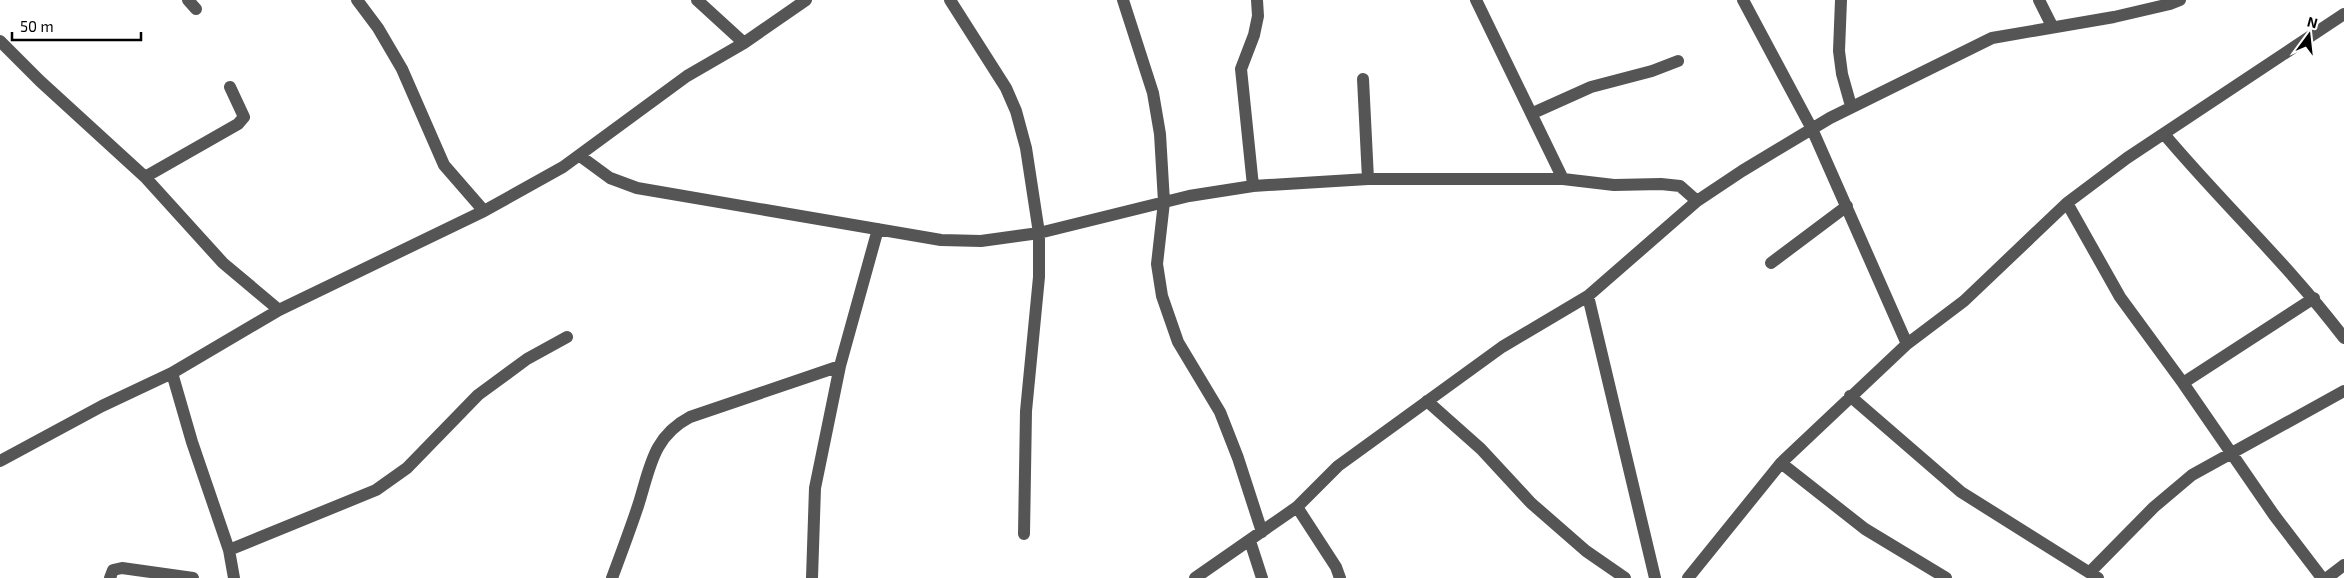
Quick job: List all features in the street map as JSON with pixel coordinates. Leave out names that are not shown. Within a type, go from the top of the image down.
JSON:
[{"type":"street","points":[[357,0],[378,28],[402,69],[444,165],[484,211]]},
{"type":"street","points":[[697,0],[744,43]]},
{"type":"street","points":[[0,460],[102,406],[172,373],[279,310],[484,211],[580,156],[687,76],[744,43],[806,0]]},
{"type":"street","points":[[950,0],[1006,88],[1016,111],[1026,148],[1039,233],[1039,278],[1026,403],[1024,534]]},
{"type":"street","points":[[1123,0],[1153,93],[1160,134],[1164,202],[1158,264],[1162,296],[1178,342],[1220,412],[1238,458],[1262,532]]},
{"type":"street","points":[[1253,186],[1241,69],[1254,35],[1258,16],[1256,0]]},
{"type":"street","points":[[1476,0],[1563,179]]},
{"type":"street","points":[[1743,0],[1812,129],[1906,344]]},
{"type":"street","points":[[1841,0],[1840,51],[1850,106]]},
{"type":"street","points":[[2039,0],[2052,26]]},
{"type":"street","points":[[1195,578],[1297,507],[1338,466],[1502,347],[1588,296],[1696,201],[1850,106],[1992,38],[2052,26],[2114,17],[2180,0]]},
{"type":"street","points":[[1688,578],[1781,464],[1906,344],[1964,301],[2067,204],[2164,134],[2344,14]]},
{"type":"street","points":[[0,41],[40,81],[145,177],[223,263],[279,310]]},
{"type":"street","points":[[1533,114],[1591,88],[1652,71],[1678,61]]},
{"type":"street","points":[[1363,79],[1368,179]]},
{"type":"street","points":[[145,177],[238,124],[244,117],[230,87]]},
{"type":"street","points":[[2164,134],[2207,186],[2314,298],[2344,338]]},
{"type":"street","points":[[580,156],[610,178],[637,188],[941,240],[981,240],[1039,233],[1164,202],[1253,186],[1368,179],[1563,179],[1614,185],[1680,186],[1696,201]]},
{"type":"street","points":[[2067,204],[2120,297],[2183,383],[2274,515],[2322,578]]},
{"type":"street","points":[[1771,263],[1847,206]]},
{"type":"street","points":[[812,578],[815,488],[840,366],[878,229]]},
{"type":"street","points":[[1588,296],[1655,578]]},
{"type":"street","points":[[2183,383],[2314,298]]},
{"type":"street","points":[[229,550],[376,490],[407,468],[478,395],[527,359],[567,337]]},
{"type":"street","points":[[612,578],[638,505],[648,467],[661,441],[676,424],[690,417],[840,366]]},
{"type":"street","points":[[172,373],[192,442],[229,550],[234,578]]},
{"type":"street","points":[[1850,396],[1961,492],[2094,575],[2154,507],[2192,475],[2230,452],[2344,391]]},
{"type":"street","points":[[1427,402],[1480,449],[1531,503],[1586,551],[1625,578]]},
{"type":"street","points":[[1781,464],[1865,529],[1946,578]]},
{"type":"street","points":[[1297,507],[1336,567],[1340,578]]},
{"type":"street","points":[[1250,541],[1262,578]]},
{"type":"street","points":[[2327,578],[2344,565]]},
{"type":"street","points":[[110,578],[113,570],[122,568],[193,578]]}]
